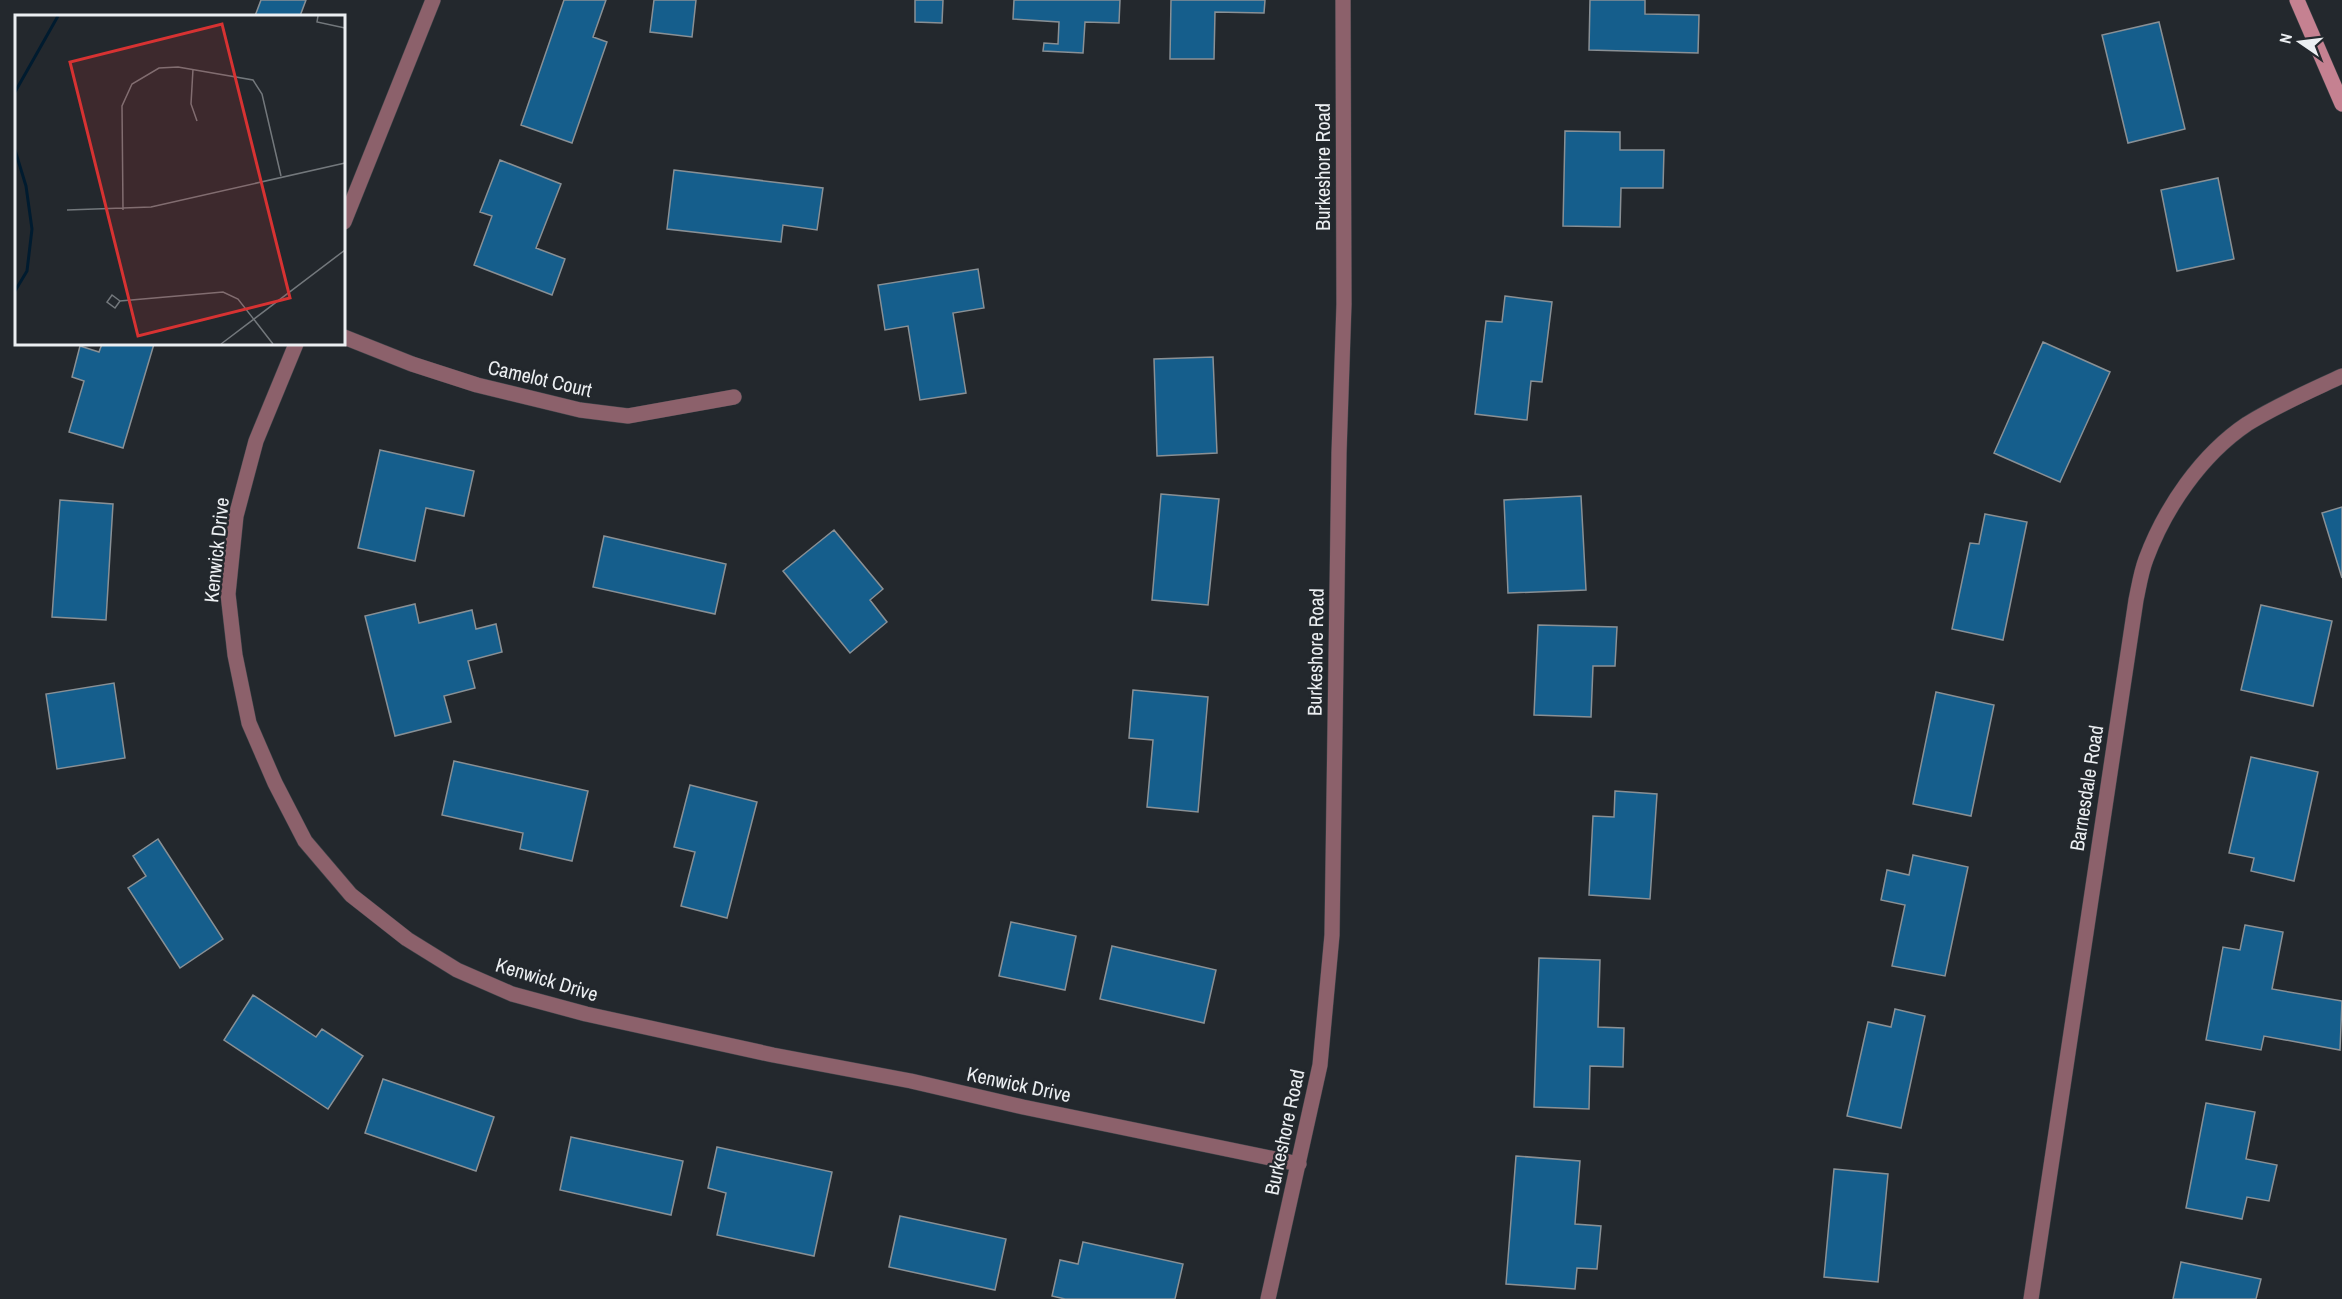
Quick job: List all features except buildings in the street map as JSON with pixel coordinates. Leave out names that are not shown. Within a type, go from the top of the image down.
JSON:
[{"type":"street","points":[[345,220],[433,0]]},
{"type":"street","name":"Burkeshore Road","points":[[1268,1299],[1320,1065],[1332,935],[1339,453],[1344,304],[1343,0]]},
{"type":"street","points":[[2297,0],[2342,104]]},
{"type":"street","name":"Camelot Court","points":[[345,337],[412,364],[477,385],[580,410],[628,416],[734,397]]},
{"type":"street","name":"Kenwick Drive","points":[[296,345],[256,441],[236,516],[228,594],[235,655],[249,723],[275,783],[305,841],[351,896],[407,939],[457,970],[512,994],[586,1014],[772,1055],[911,1081],[1023,1107],[1299,1164]]},
{"type":"street","name":"Barnesdale Road","points":[[2031,1299],[2128,646],[2145,561],[2167,515],[2185,486],[2216,449],[2246,425],[2290,400],[2342,376]]}]
